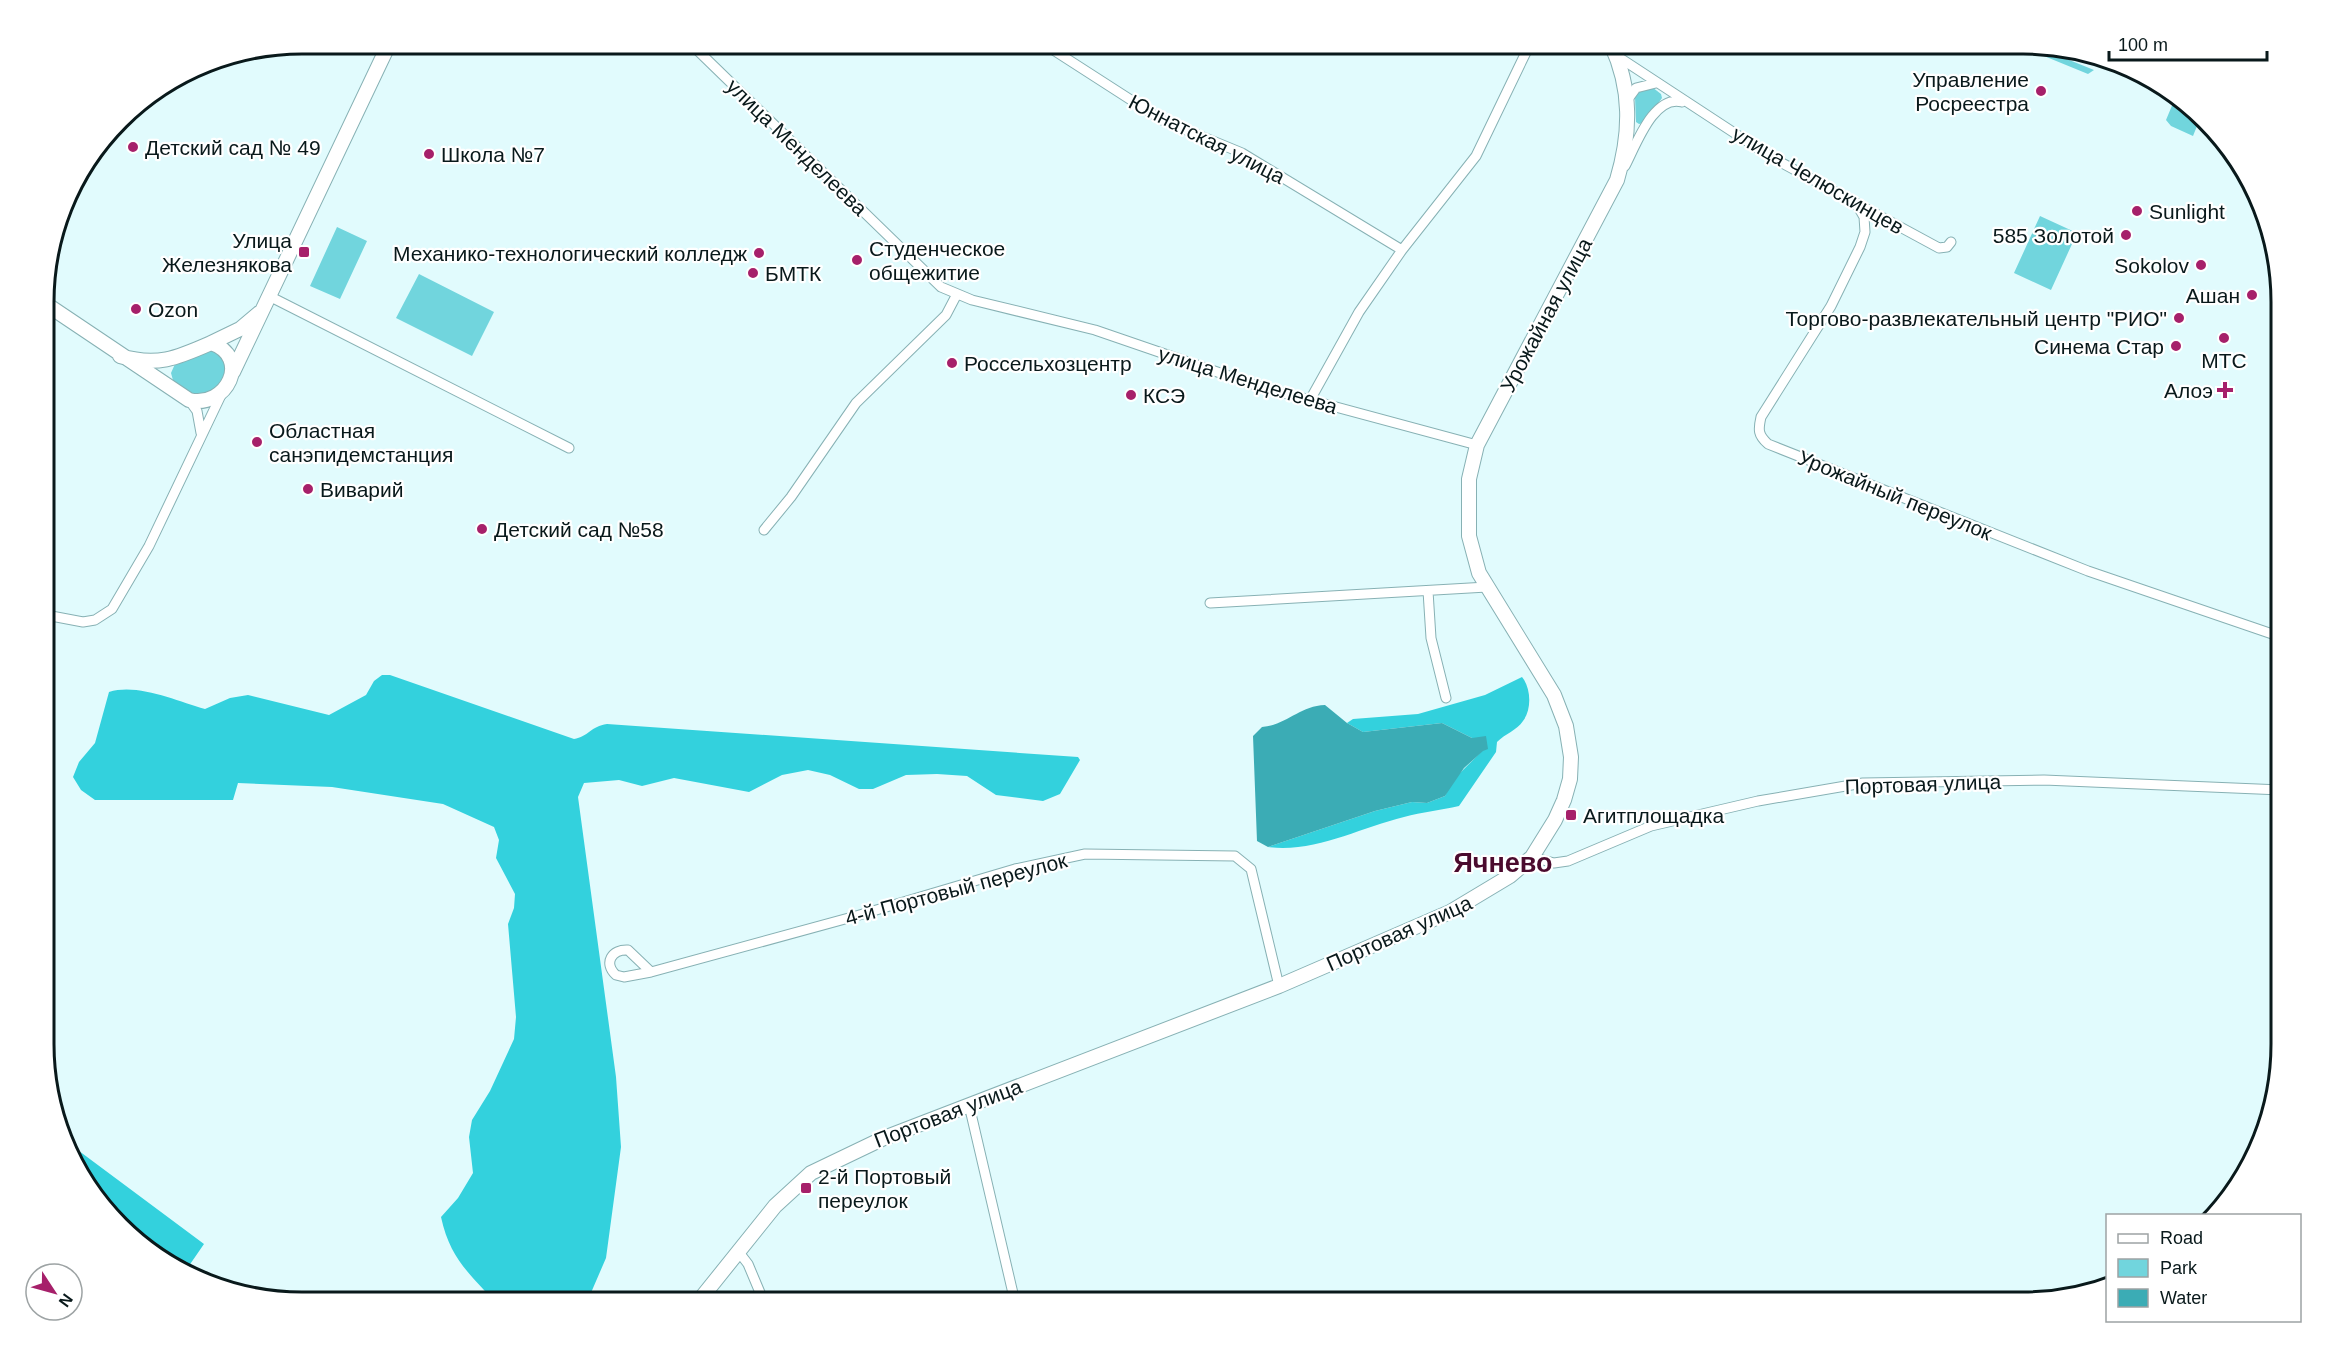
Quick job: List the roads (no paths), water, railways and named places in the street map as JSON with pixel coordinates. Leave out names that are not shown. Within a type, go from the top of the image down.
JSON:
[{"type":"street","points":[[54,617],[82,622],[95,620],[112,609],[149,546],[184,477],[201,435],[384,54]]},
{"type":"street","name":"улица Менделеева","points":[[701,54],[941,287],[1001,308],[1095,330],[1258,386],[1477,445]]},
{"type":"street","name":"Юннатская улица","points":[[1060,54],[1162,120],[1242,153],[1402,250]]},
{"type":"street","points":[[1310,400],[1359,312],[1402,250],[1476,156],[1525,54]]},
{"type":"street","name":"Урожайная улица","points":[[1532,857],[1555,820],[1570,778],[1571,757],[1566,726],[1554,695],[1487,588],[1473,555],[1467,517],[1469,479],[1477,445],[1617,180],[1628,136],[1628,99],[1615,54]]},
{"type":"street","name":"улица Челюскинцев","points":[[1619,54],[1684,102],[1771,157],[1939,248],[1947,247],[1951,242]]},
{"type":"street","points":[[1628,99],[1636,88],[1656,83]]},
{"type":"street","points":[[1617,180],[1657,108],[1670,101],[1684,102]]},
{"type":"street","name":"Урожайный переулок","points":[[1856,202],[1864,217],[1865,232],[1860,247],[1831,306],[1761,417],[1758,428],[1760,437],[1768,444],[2044,555],[2271,634]]},
{"type":"street","points":[[764,530],[791,497],[856,403],[946,315],[957,294]]},
{"type":"street","points":[[269,296],[569,448]]},
{"type":"street","points":[[54,310],[120,356],[189,400],[201,403],[212,400],[224,391]]},
{"type":"street","points":[[120,356],[150,363],[173,359],[212,343],[240,328],[263,310]]},
{"type":"street","points":[[212,343],[229,353],[232,363],[231,375]]},
{"type":"street","points":[[171,389],[166,372],[173,359]]},
{"type":"street","points":[[189,400],[197,411],[201,435]]},
{"type":"street","points":[[1210,603],[1487,588]]},
{"type":"street","points":[[1428,591],[1431,638],[1446,698]]},
{"type":"street","name":"Портовая улица","points":[[706,1292],[775,1206],[811,1173],[884,1138],[1279,986],[1450,912],[1503,881],[1532,857],[1554,863],[1568,861],[1651,826],[1758,801],[1863,783],[2044,780],[2271,790]]},
{"type":"street","name":"4-й Портовый переулок","points":[[651,972],[856,916],[1015,869],[1085,854],[1235,856],[1251,869],[1279,986]]},
{"type":"street","points":[[969,1105],[1013,1292]]},
{"type":"street","points":[[738,1251],[748,1264],[760,1292]]},
{"type":"water","points":[[1325,705],[1347,723],[1363,732],[1442,723],[1472,738],[1486,736],[1488,749],[1464,768],[1445,796],[1427,803],[1412,802],[1375,811],[1268,847],[1257,841],[1253,736],[1262,727],[1279,723],[1316,706]]},
{"type":"place","name":"Управление Росреестра","points":[[2041,91]]},
{"type":"place","name":"Детский сад № 49","points":[[133,147]]},
{"type":"place","name":"Школа №7","points":[[429,154]]},
{"type":"place","name":"Sunlight","points":[[2137,211]]},
{"type":"place","name":"585 Золотой","points":[[2126,235]]},
{"type":"place","name":"Улица Железнякова","points":[[304,252]]},
{"type":"place","name":"Механико-технологический колледж","points":[[759,253]]},
{"type":"place","name":"Студенческое общежитие","points":[[857,260]]},
{"type":"place","name":"Sokolov","points":[[2201,265]]},
{"type":"place","name":"БМТК","points":[[753,273]]},
{"type":"place","name":"Ашан","points":[[2252,295]]},
{"type":"place","name":"Ozon","points":[[136,309]]},
{"type":"place","name":"Торгово-развлекательный центр \"РИО\"","points":[[2179,318]]},
{"type":"place","name":"МТС","points":[[2224,338]]},
{"type":"place","name":"Синема Стар","points":[[2176,346]]},
{"type":"place","name":"Россельхозцентр","points":[[952,363]]},
{"type":"place","name":"Алоэ","points":[[2225,390]]},
{"type":"place","name":"КСЭ","points":[[1131,395]]},
{"type":"place","name":"Областная санэпидемстанция","points":[[257,442]]},
{"type":"place","name":"Виварий","points":[[308,489]]},
{"type":"place","name":"Детский сад №58","points":[[482,529]]},
{"type":"place","name":"Агитплощадка","points":[[1571,815]]},
{"type":"place","name":"2-й Портовый переулок","points":[[806,1188]]},
{"type":"district","name":"Ячнево","points":[[1503,863]]}]
